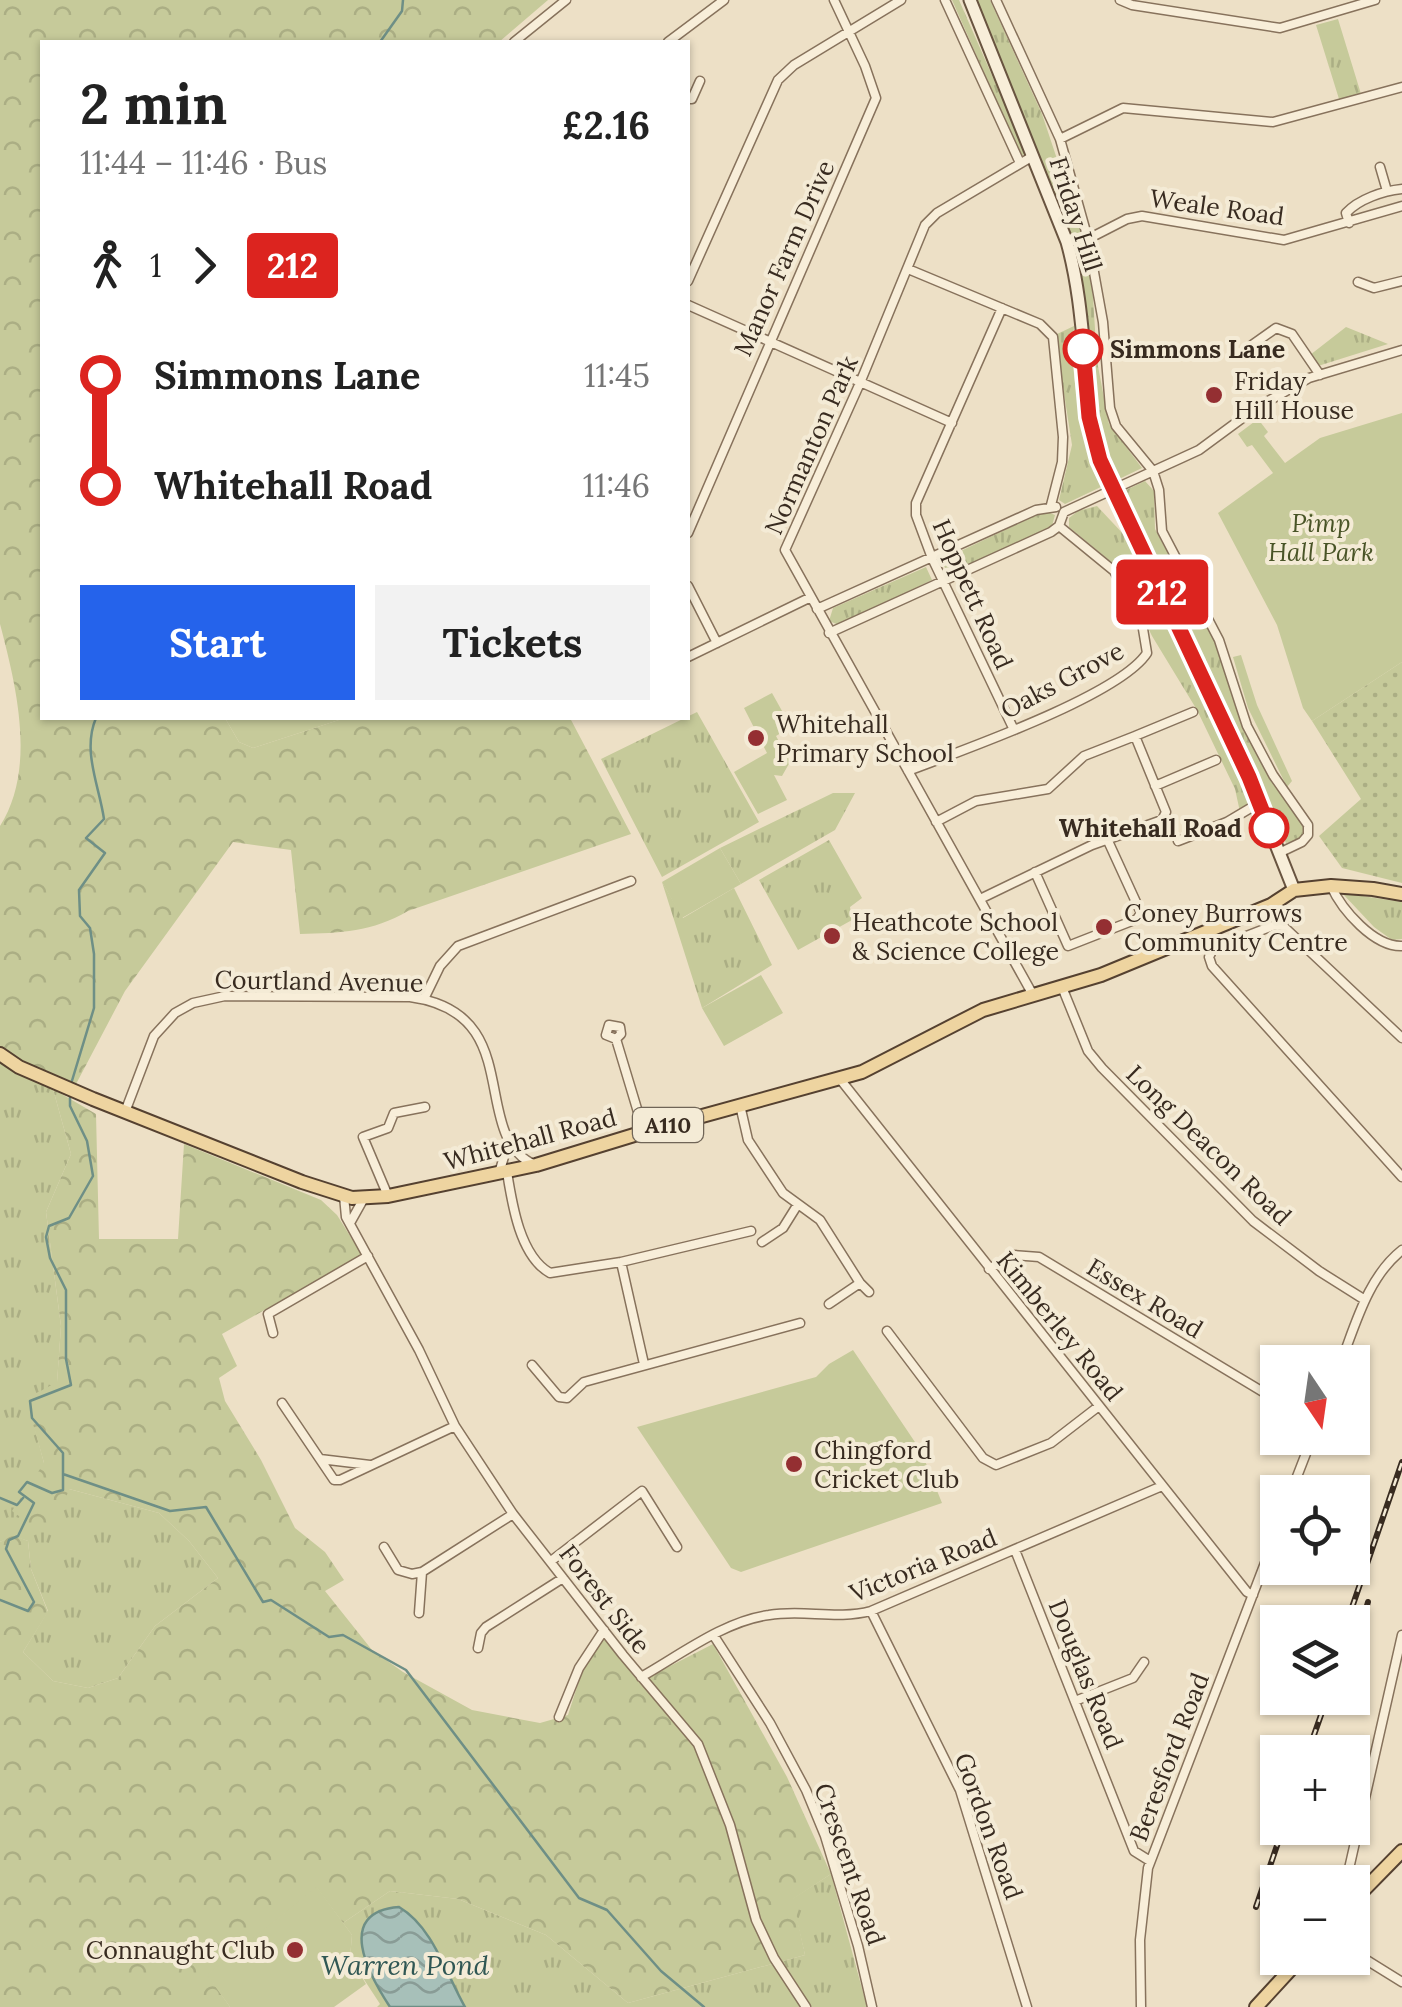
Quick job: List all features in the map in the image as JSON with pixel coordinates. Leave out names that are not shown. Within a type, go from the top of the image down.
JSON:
[{"type":"main road","name":"Friday Hill","points":[[970,0],[1076,272],[1089,417],[1100,460],[1259,803],[1294,890]]},
{"type":"main road","name":"A110","points":[[1294,890],[1331,886],[1402,894]]},
{"type":"main road","name":"Whitehall Road","points":[[0,1054],[19,1067],[124,1112],[344,1196],[388,1196],[536,1165],[840,1079],[879,1065],[983,1010],[1113,970],[1271,905],[1294,890]]},
{"type":"main road","points":[[1370,1884],[1402,1851]]},
{"type":"main road","points":[[1256,2007],[1285,1975]]},
{"type":"street","points":[[516,40],[566,0]]},
{"type":"street","points":[[671,40],[724,0]]},
{"type":"street","name":"Manor Farm Drive","points":[[690,528],[876,98],[834,0]]},
{"type":"street","points":[[690,277],[778,80],[794,64],[901,0]]},
{"type":"street","points":[[945,0],[1020,163]]},
{"type":"street","points":[[996,0],[1060,139],[1088,239],[1103,322],[1110,408],[1116,426],[1148,462],[1159,490],[1160,521],[1166,540],[1219,640],[1247,726],[1273,775],[1308,824],[1308,835],[1302,842],[1279,853]]},
{"type":"street","points":[[1120,0],[1132,6],[1280,28],[1374,0]]},
{"type":"street","points":[[690,99],[700,81]]},
{"type":"street","points":[[1060,139],[1124,108],[1273,122],[1402,87]]},
{"type":"street","name":"Normanton Park","points":[[1033,156],[937,213],[925,225],[785,550],[1033,995]]},
{"type":"street","points":[[1380,167],[1387,191]]},
{"type":"street","points":[[1349,222],[1346,213],[1351,207],[1402,188]]},
{"type":"street","name":"Weale Road","points":[[1088,239],[1135,216],[1284,240],[1402,206]]},
{"type":"street","points":[[908,269],[1040,324],[1052,338],[1063,437],[1052,506]]},
{"type":"street","points":[[1358,282],[1374,288],[1402,281]]},
{"type":"street","points":[[690,306],[952,423]]},
{"type":"street","name":"Hoppett Road","points":[[1002,308],[916,503],[916,515],[932,558],[1014,730]]},
{"type":"street","points":[[1252,345],[1276,328],[1292,334],[1320,375]]},
{"type":"street","points":[[830,632],[1059,526],[1064,512],[1199,450],[1256,408],[1320,375],[1402,350]]},
{"type":"street","points":[[816,609],[1036,510],[1052,506],[1064,512]]},
{"type":"street","name":"Oaks Grove","points":[[908,771],[1071,704],[1136,668],[1147,654],[1142,623],[1114,571],[1059,526]]},
{"type":"street","points":[[690,590],[717,643]]},
{"type":"street","points":[[690,656],[810,598]]},
{"type":"street","points":[[936,822],[976,802],[1048,789],[1084,756],[1192,712]]},
{"type":"street","points":[[980,899],[1108,840],[1162,820],[1166,812],[1135,736]]},
{"type":"street","points":[[1155,786],[1216,760]]},
{"type":"street","points":[[1178,841],[1227,822],[1259,803]]},
{"type":"street","points":[[1035,872],[1068,946],[1137,920],[1141,913],[1108,840]]},
{"type":"street","points":[[424,999],[440,966],[458,946],[631,881]]},
{"type":"street","points":[[1331,886],[1339,902],[1382,942],[1402,946]]},
{"type":"street","points":[[1237,919],[1243,937]]},
{"type":"street","points":[[1402,1038],[1283,926],[1274,925],[1213,950],[1212,966],[1402,1177]]},
{"type":"street","name":"Long Deacon Road","points":[[1062,986],[1090,1055],[1102,1068],[1262,1229],[1364,1300]]},
{"type":"street","name":"Courtland Avenue","points":[[124,1112],[154,1036],[175,1012],[193,1002],[225,996],[424,999],[455,1013],[479,1037],[487,1053],[508,1144]]},
{"type":"street","points":[[616,1039],[644,1132]]},
{"type":"street","name":"Kimberley Road","points":[[840,1079],[1252,1594]]},
{"type":"street","points":[[740,1105],[748,1140],[783,1192],[820,1220],[869,1292]]},
{"type":"street","points":[[388,1196],[362,1137],[388,1128],[394,1113],[424,1107]]},
{"type":"street","points":[[508,1144],[522,1159],[536,1165]]},
{"type":"street","points":[[508,1144],[503,1173],[525,1243],[539,1266],[550,1272],[621,1262],[751,1231]]},
{"type":"street","name":"Forest Side","points":[[344,1196],[350,1223],[455,1426],[513,1514],[698,1744],[730,1825],[756,1920],[774,1958],[806,2007]]},
{"type":"street","points":[[350,1223],[364,1198]]},
{"type":"street","points":[[762,1242],[783,1228],[798,1204]]},
{"type":"street","points":[[1347,1345],[1364,1300],[1384,1264],[1402,1250]]},
{"type":"street","name":"Essex Road","points":[[989,1269],[1013,1255],[1039,1258],[1260,1390]]},
{"type":"street","points":[[274,1332],[268,1314],[368,1256]]},
{"type":"street","points":[[621,1262],[644,1364]]},
{"type":"street","points":[[829,1304],[860,1283]]},
{"type":"street","points":[[532,1365],[563,1399],[584,1382],[800,1323]]},
{"type":"street","points":[[887,1331],[983,1458],[996,1465],[1051,1443],[1099,1406]]},
{"type":"street","points":[[282,1403],[334,1480],[455,1426]]},
{"type":"street","points":[[320,1459],[370,1465]]},
{"type":"street","name":"Victoria Road","points":[[641,1677],[714,1636],[766,1615],[836,1617],[871,1611],[1162,1486]]},
{"type":"street","points":[[550,1561],[642,1491],[677,1548]]},
{"type":"street","points":[[384,1547],[398,1570],[422,1572],[513,1514]]},
{"type":"street","name":"Douglas Road","points":[[1015,1550],[1134,1851],[1150,1861]]},
{"type":"street","points":[[419,1613],[422,1572]]},
{"type":"street","name":"Beresford Road","points":[[1141,2007],[1140,1940],[1150,1861],[1260,1574]]},
{"type":"street","points":[[478,1648],[480,1633],[486,1627],[563,1578]]},
{"type":"street","name":"Gordon Road","points":[[871,1611],[960,1790],[1027,2007]]},
{"type":"street","points":[[558,1717],[579,1668],[604,1630]]},
{"type":"street","name":"Crescent Road","points":[[714,1636],[763,1711],[806,1790],[858,1946],[872,2007]]},
{"type":"street","points":[[1350,1865],[1402,1636]]},
{"type":"street","points":[[1075,1701],[1132,1678],[1144,1662]]},
{"type":"street","points":[[1370,1963],[1402,1982]]},
{"type":"green space","points":[[0,0],[548,0],[501,40],[40,40],[40,720],[226,720],[239,742],[253,748],[339,720],[571,720],[631,834],[369,927],[300,934],[291,850],[233,842],[125,991],[75,1086],[28,1068],[0,1049],[0,826],[18,779],[20,726],[0,624]]},
{"type":"green space","points":[[952,0],[959,0],[1026,153],[1021,156]]},
{"type":"green space","points":[[974,0],[990,0],[1042,114],[1084,240],[1097,361],[1109,424],[1142,468],[1117,480],[1101,444],[1075,243]]},
{"type":"green space","points":[[1338,19],[1361,94],[1339,99],[1316,25]]},
{"type":"green space","points":[[1074,326],[1076,389],[1103,486],[1065,504],[1059,500],[1072,445],[1055,335]]},
{"type":"green space","points":[[1346,327],[1388,344],[1318,366],[1310,355]]},
{"type":"green space","name":"Pimp Hall Park","points":[[1402,413],[1402,662],[1312,721],[1303,708],[1277,625],[1218,513],[1273,473],[1252,445],[1247,447],[1238,434],[1258,419],[1268,432],[1264,436],[1285,463],[1320,438]]},
{"type":"green space","points":[[1145,481],[1154,491],[1155,529],[1220,652],[1242,723],[1263,765],[1304,818],[1307,830],[1303,838],[1286,843],[1122,498],[1124,491]]},
{"type":"green space","points":[[1097,506],[1127,538],[1161,604],[1252,808],[1240,812],[1235,789],[1197,710],[1152,636],[1122,575],[1069,527],[1069,518],[1078,511]]},
{"type":"green space","points":[[1045,511],[1055,515],[1052,526],[949,574],[942,563],[946,558]]},
{"type":"green space","points":[[926,567],[932,580],[839,625],[829,621],[833,608]]},
{"type":"green space","points":[[1241,655],[1257,705],[1292,781],[1287,787],[1248,708],[1233,657]]},
{"type":"green space","points":[[1402,662],[1402,883],[1342,868],[1319,836],[1361,799],[1312,721]]},
{"type":"green space","points":[[772,693],[791,727],[776,736],[790,762],[782,776],[774,775],[787,800],[758,814],[734,772],[767,753],[744,708]]},
{"type":"green space","points":[[697,712],[759,822],[662,877],[601,759],[681,720],[690,720],[690,715]]},
{"type":"green space","points":[[226,720],[339,720],[253,748],[239,742]]},
{"type":"green space","points":[[833,793],[855,793],[835,830],[741,884],[720,848]]},
{"type":"green space","points":[[829,840],[862,898],[850,907],[852,920],[798,950],[759,880]]},
{"type":"green space","points":[[720,848],[741,884],[682,918],[662,882]]},
{"type":"green space","points":[[662,882],[683,918],[734,888],[772,965],[702,1008]]},
{"type":"green space","points":[[1342,893],[1402,902],[1402,939],[1392,940],[1374,927]]},
{"type":"green space","points":[[761,975],[783,1013],[724,1046],[702,1008]]},
{"type":"green space","points":[[0,1062],[53,1089],[71,1154],[46,1212],[61,1326],[57,1383],[27,1399],[44,1463],[69,1489],[159,1513],[189,1541],[218,1578],[155,1626],[118,1678],[88,1688],[53,1681],[23,1652],[48,1611],[31,1569],[28,1541],[13,1536],[0,1542]]},
{"type":"green space","points":[[53,1089],[96,1114],[99,1239],[178,1239],[184,1144],[321,1200],[337,1215],[362,1255],[222,1334],[237,1366],[219,1378],[225,1401],[261,1460],[295,1528],[325,1552],[344,1580],[325,1591],[372,1650],[472,1710],[540,1723],[568,1715],[584,1665],[605,1633],[639,1682],[713,1644],[787,1777],[831,1874],[793,1899],[805,1955],[628,2003],[546,1935],[458,1899],[390,1891],[343,1923],[317,1888],[208,1975],[230,2007],[0,2007],[0,1542],[13,1535],[28,1541],[31,1569],[48,1612],[23,1652],[53,1681],[88,1688],[118,1678],[155,1626],[218,1578],[189,1541],[159,1513],[69,1489],[56,1526],[38,1530],[12,1511],[44,1463],[26,1399],[57,1382],[61,1326],[46,1212],[71,1154]]},
{"type":"green space","name":"Chingford Cricket Club","points":[[853,1350],[921,1451],[942,1503],[741,1572],[731,1568],[637,1427],[816,1377]]},
{"type":"green space","points":[[831,1874],[867,2007],[377,2007],[380,2004],[350,1958],[352,1935],[343,1923],[390,1891],[458,1899],[546,1935],[628,2003],[805,1955],[792,1899]]},
{"type":"green space","name":"Connaught Club","points":[[317,1887],[352,1935],[350,1958],[366,1984],[334,2007],[230,2007],[207,1975]]},
{"type":"water","name":"Warren Pond","points":[[399,1907],[430,1939],[465,2007],[390,2007],[366,1963],[362,1932],[367,1920],[379,1911]]},
{"type":"waterway","points":[[381,40],[402,11],[403,0]]},
{"type":"waterway","points":[[71,1084],[94,1008],[94,954],[90,928],[80,916],[79,890],[105,853],[86,838],[104,819],[91,755],[95,720]]},
{"type":"waterway","points":[[0,1600],[28,1611],[34,1602],[6,1549],[9,1540],[18,1536],[34,1503],[19,1492],[27,1482],[52,1493],[63,1490],[63,1453],[32,1418],[30,1401],[71,1385],[66,1359],[66,1290],[50,1258],[46,1237],[49,1226],[69,1218],[93,1176],[87,1141],[70,1106],[70,1097]]},
{"type":"waterway","points":[[63,1474],[170,1511],[206,1507],[263,1602],[271,1600],[329,1637],[343,1635],[406,1670],[579,1898],[607,1910],[661,1971],[704,2007]]},
{"type":"waterway","points":[[0,1498],[17,1505],[23,1498]]},
{"type":"railway","points":[[1353,1605],[1402,1462]]},
{"type":"railway","points":[[1314,1735],[1321,1715]]},
{"type":"railway","points":[[1256,1907],[1277,1845]]},
{"type":"bus line","name":"212","points":[[1083,349],[1089,417],[1100,460],[1249,777],[1269,828]]},
{"type":"place","name":"Simmons Lane","points":[[1083,349]]},
{"type":"place","name":"Friday Hill House","points":[[1214,395]]},
{"type":"place","name":"Whitehall Primary School","points":[[756,738]]},
{"type":"place","name":"Whitehall Road","points":[[1269,828]]},
{"type":"place","name":"Coney Burrows Community Centre","points":[[1104,927]]},
{"type":"place","name":"Heathcote School & Science College","points":[[832,936]]},
{"type":"place","name":"Chingford Cricket Club","points":[[794,1464]]},
{"type":"place","name":"Connaught Club","points":[[295,1950]]}]
